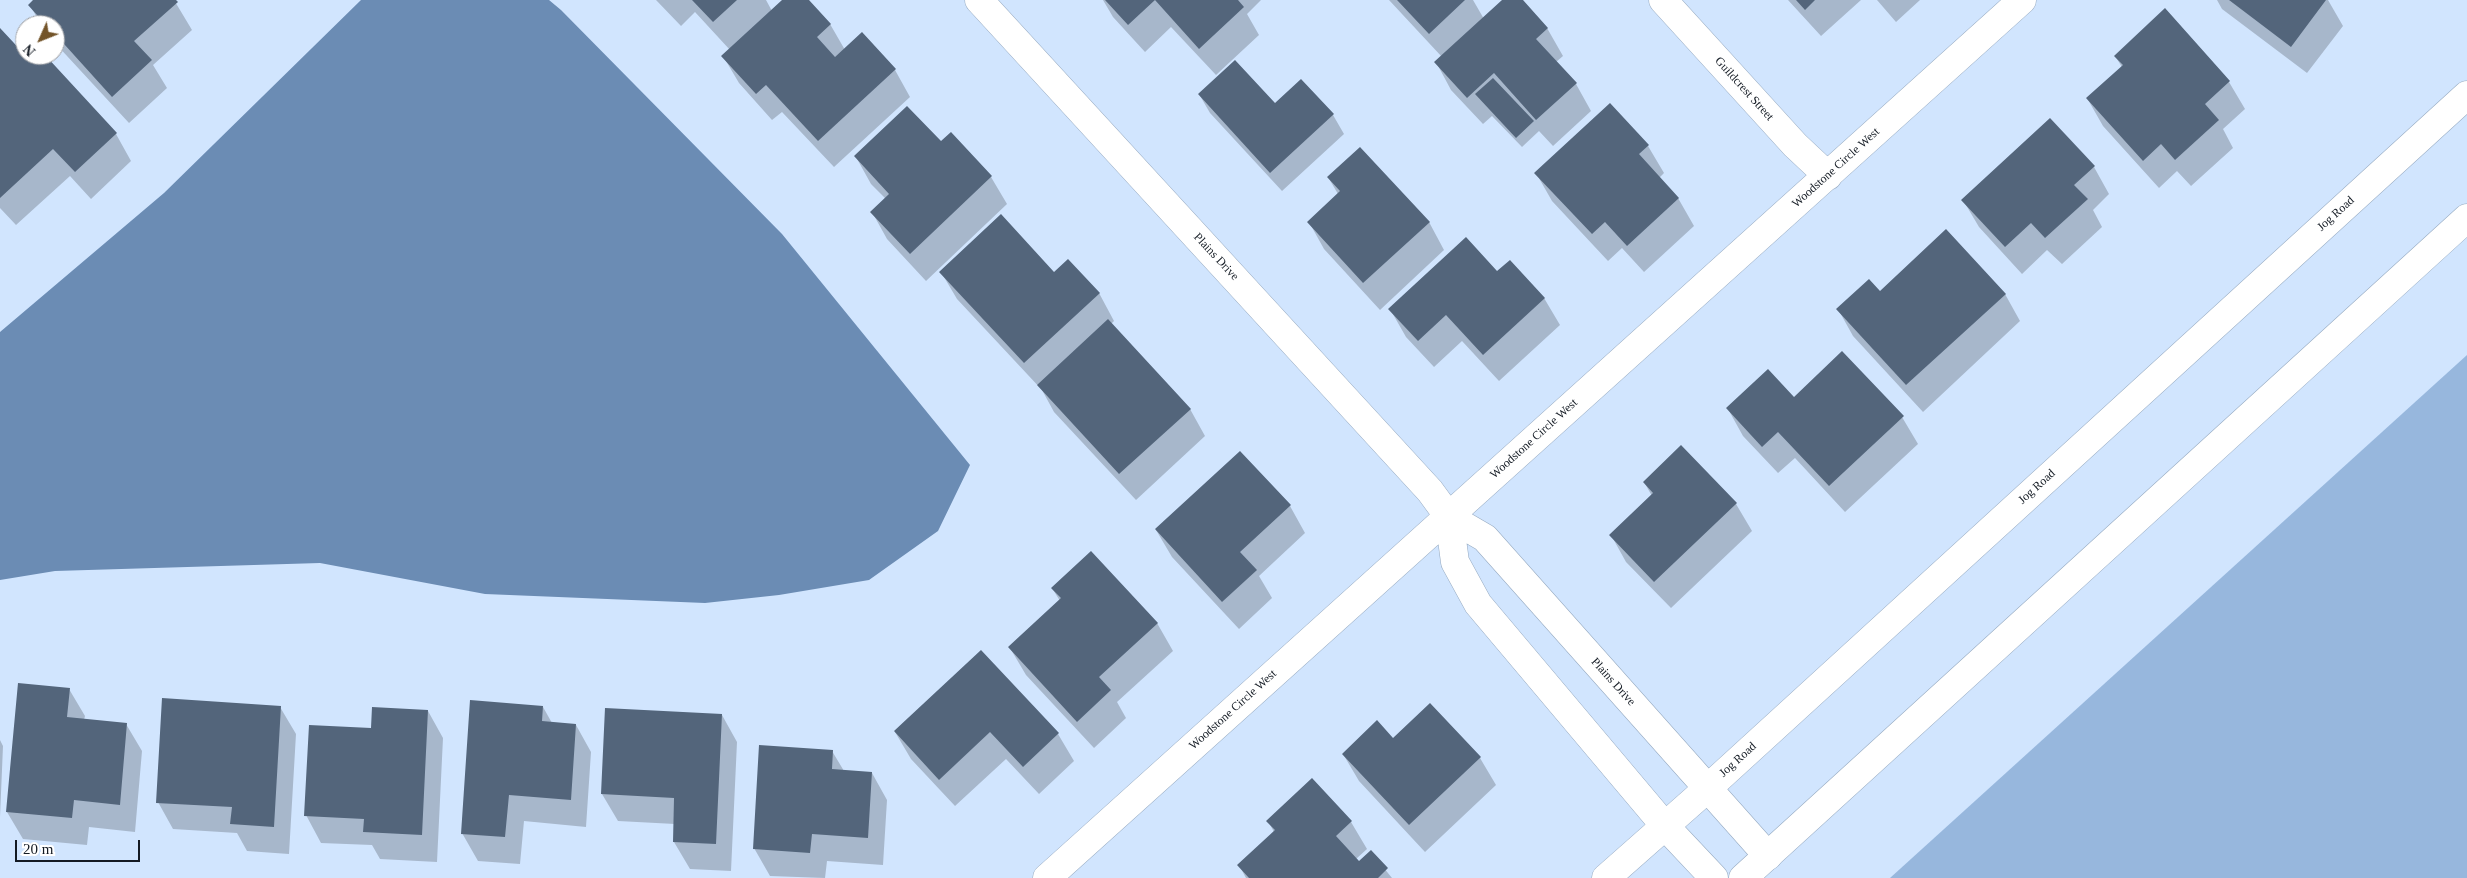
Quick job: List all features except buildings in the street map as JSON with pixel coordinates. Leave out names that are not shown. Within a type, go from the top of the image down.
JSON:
[{"type":"street","name":"Plains Drive","points":[[979,0],[1430,490],[1449,517],[1485,538],[1768,856]]},
{"type":"street","name":"Guildcrest Street","points":[[1663,0],[1795,145],[1828,176]]},
{"type":"street","name":"Woodstone Circle West","points":[[1047,878],[2022,0]]},
{"type":"street","name":"Jog Road","points":[[1606,878],[1708,788],[2467,95]]},
{"type":"street","points":[[1743,878],[2467,218]]},
{"type":"street","name":"Plains Drive","points":[[1449,517],[1455,562],[1478,604],[1665,826],[1714,878]]},
{"type":"shaded area","points":[[361,0],[549,0],[561,10],[782,234],[970,465],[938,531],[869,580],[779,595],[705,603],[485,594],[320,563],[55,571],[0,580],[0,332],[164,193]]},
{"type":"shaded area","points":[[2467,355],[2467,878],[1890,878]]}]
